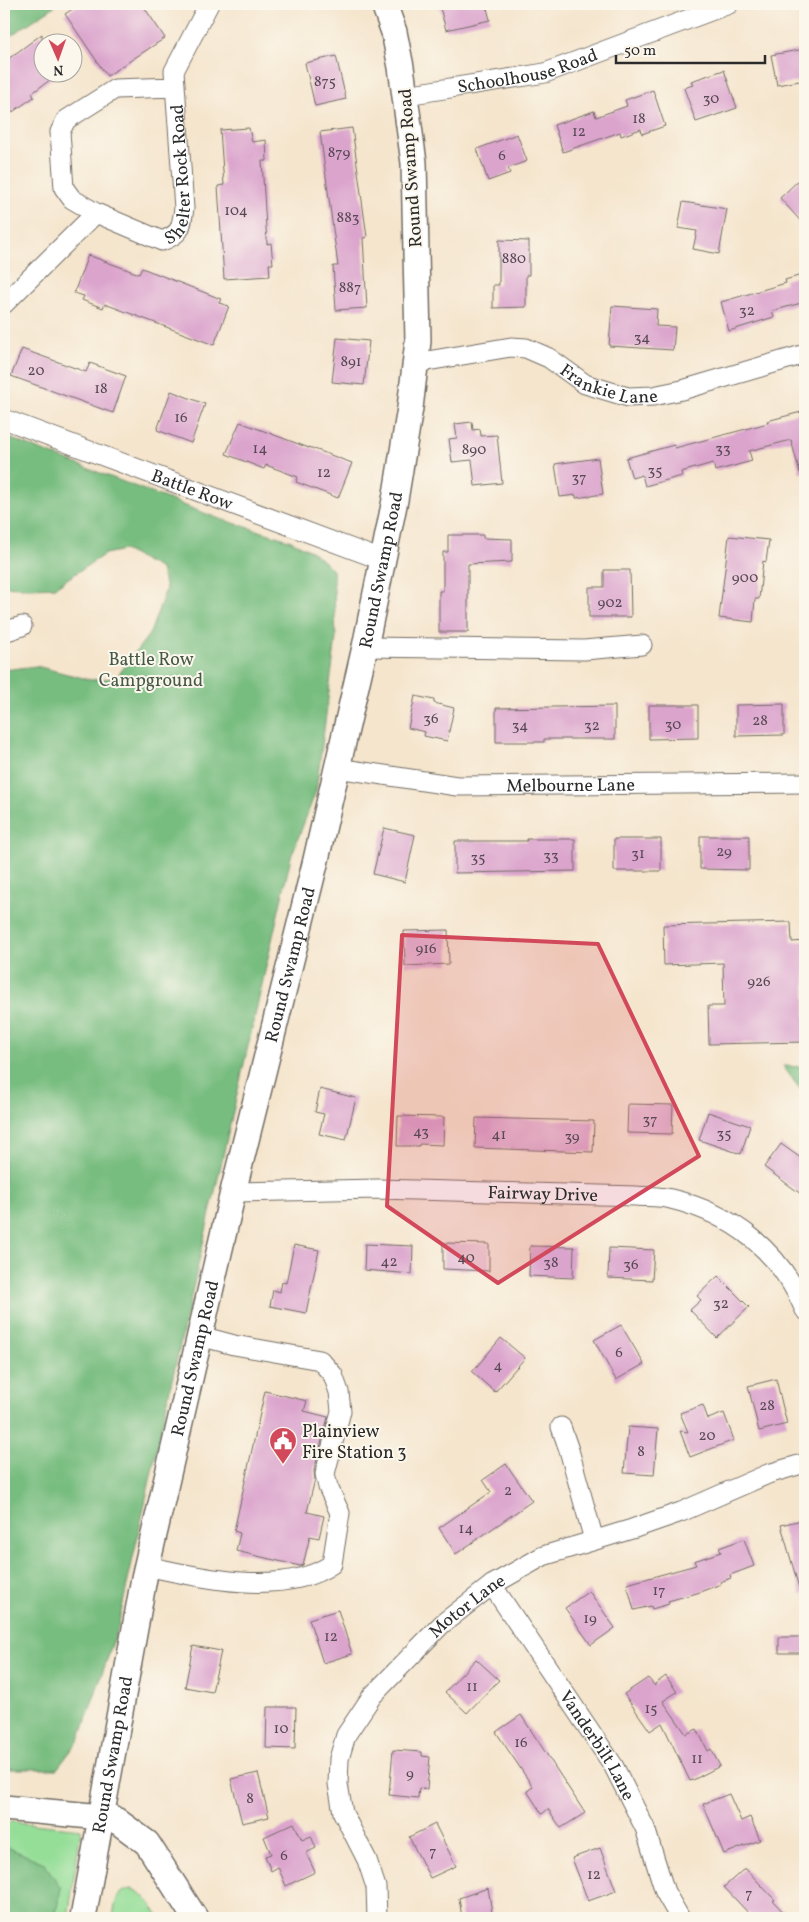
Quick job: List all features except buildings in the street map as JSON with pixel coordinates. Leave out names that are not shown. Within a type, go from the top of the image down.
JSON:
[{"type":"main road","name":"Round Swamp Road","points":[[83,1918],[147,1566],[234,1192],[337,768],[365,647],[395,500],[418,341],[417,240],[414,163],[406,95],[394,32],[384,4]]},
{"type":"main road","points":[[4,1808],[113,1818],[147,1843],[195,1918]]},
{"type":"street","name":"Shelter Rock Road","points":[[174,87],[115,90],[66,120],[60,132],[64,188],[72,199],[96,213],[162,241],[174,236],[181,229],[184,208],[174,71],[209,4]]},
{"type":"street","name":"Schoolhouse Road","points":[[406,95],[546,73],[725,4]]},
{"type":"street","points":[[4,304],[96,213]]},
{"type":"street","name":"Frankie Lane","points":[[416,363],[512,347],[526,348],[549,358],[585,384],[628,397],[653,396],[682,390],[805,354]]},
{"type":"street","name":"Battle Row","points":[[4,419],[382,560]]},
{"type":"street","points":[[4,632],[22,626]]},
{"type":"street","points":[[365,647],[584,650],[642,645]]},
{"type":"street","name":"Melbourne Lane","points":[[337,768],[457,786],[805,783]]},
{"type":"street","name":"Fairway Drive","points":[[234,1192],[378,1189],[669,1198],[705,1209],[728,1220],[756,1240],[779,1264],[796,1288],[805,1310]]},
{"type":"street","points":[[147,1566],[235,1582],[266,1583],[322,1571],[332,1564],[340,1513],[328,1487],[325,1474],[341,1411],[333,1374],[320,1360],[234,1346],[200,1336]]},
{"type":"street","points":[[560,1427],[569,1450],[594,1540]]},
{"type":"street","name":"Motor Lane","points":[[377,1918],[376,1887],[367,1860],[343,1813],[338,1784],[339,1759],[346,1735],[372,1696],[442,1624],[492,1585],[543,1556],[681,1512],[768,1474],[805,1463]]},
{"type":"street","name":"Vanderbilt Lane","points":[[492,1585],[613,1765],[645,1828],[665,1892],[680,1918]]},
{"type":"highlighted area","points":[[402,935],[598,944],[699,1156],[498,1283],[387,1206]]},
{"type":"green space","points":[[4,4],[58,4],[4,40]]},
{"type":"green space","name":"Battle Row Campground","points":[[4,436],[217,518],[289,540],[313,552],[333,570],[336,638],[316,791],[291,857],[117,1631],[79,1740],[57,1769],[4,1769],[4,670],[36,666],[91,680],[116,678],[150,633],[166,589],[161,569],[124,550],[105,554],[55,587],[4,586]]},
{"type":"green space","points":[[783,1066],[805,1067],[805,1096]]},
{"type":"green space","points":[[4,1821],[81,1829],[68,1918],[4,1918]]},
{"type":"green space","points":[[4,1847],[44,1863],[61,1888],[55,1918],[4,1918]]},
{"type":"green space","points":[[131,1889],[145,1897],[160,1918],[113,1918],[117,1899],[122,1893]]},
{"type":"place","name":"Plainview Fire Station 3","points":[[283,1465]]}]
